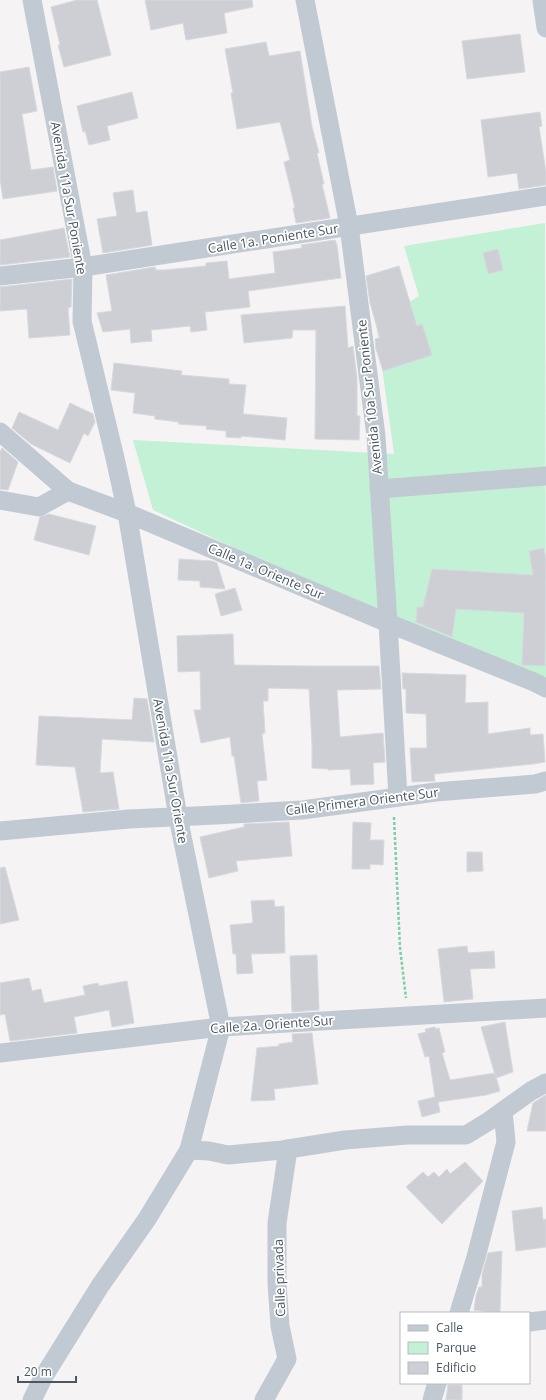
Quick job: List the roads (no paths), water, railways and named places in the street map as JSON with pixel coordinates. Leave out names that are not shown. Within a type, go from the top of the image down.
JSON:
[{"type":"street","name":"Avenida 11a Sur Poniente","points":[[32,0],[83,268],[82,321],[127,513]]},
{"type":"street","name":"Avenida 10a Sur Poniente","points":[[305,0],[349,226],[376,436],[388,623],[395,797]]},
{"type":"street","points":[[542,0],[546,28]]},
{"type":"street","name":"Calle 1a. Poniente Sur","points":[[0,276],[83,268],[546,196]]},
{"type":"street","name":"Calle 1a. Oriente Sur","points":[[0,432],[68,491],[127,513],[546,688]]},
{"type":"street","points":[[379,489],[546,476]]},
{"type":"street","points":[[0,500],[39,507],[68,491]]},
{"type":"street","name":"Avenida 11a Sur Oriente","points":[[127,513],[178,817],[221,1027]]},
{"type":"street","name":"Calle Primera Oriente Sur","points":[[0,831],[129,819],[302,810],[436,792],[535,784],[546,781]]},
{"type":"street","name":"Calle 2a. Oriente Sur","points":[[0,1054],[221,1027],[546,1008]]},
{"type":"street","points":[[32,1400],[44,1376],[100,1286],[148,1219],[189,1150],[221,1027]]},
{"type":"street","points":[[189,1150],[209,1151],[228,1155],[288,1149],[345,1140],[407,1135],[466,1135],[490,1121],[531,1091],[546,1083]]},
{"type":"street","points":[[459,1312],[476,1257],[506,1142],[503,1112]]},
{"type":"street","name":"Calle privada","points":[[264,1400],[287,1359],[280,1326],[277,1282],[277,1223],[288,1149]]},
{"type":"street","points":[[530,1322],[546,1320]]},
{"type":"street","points":[[432,1400],[437,1384]]}]
